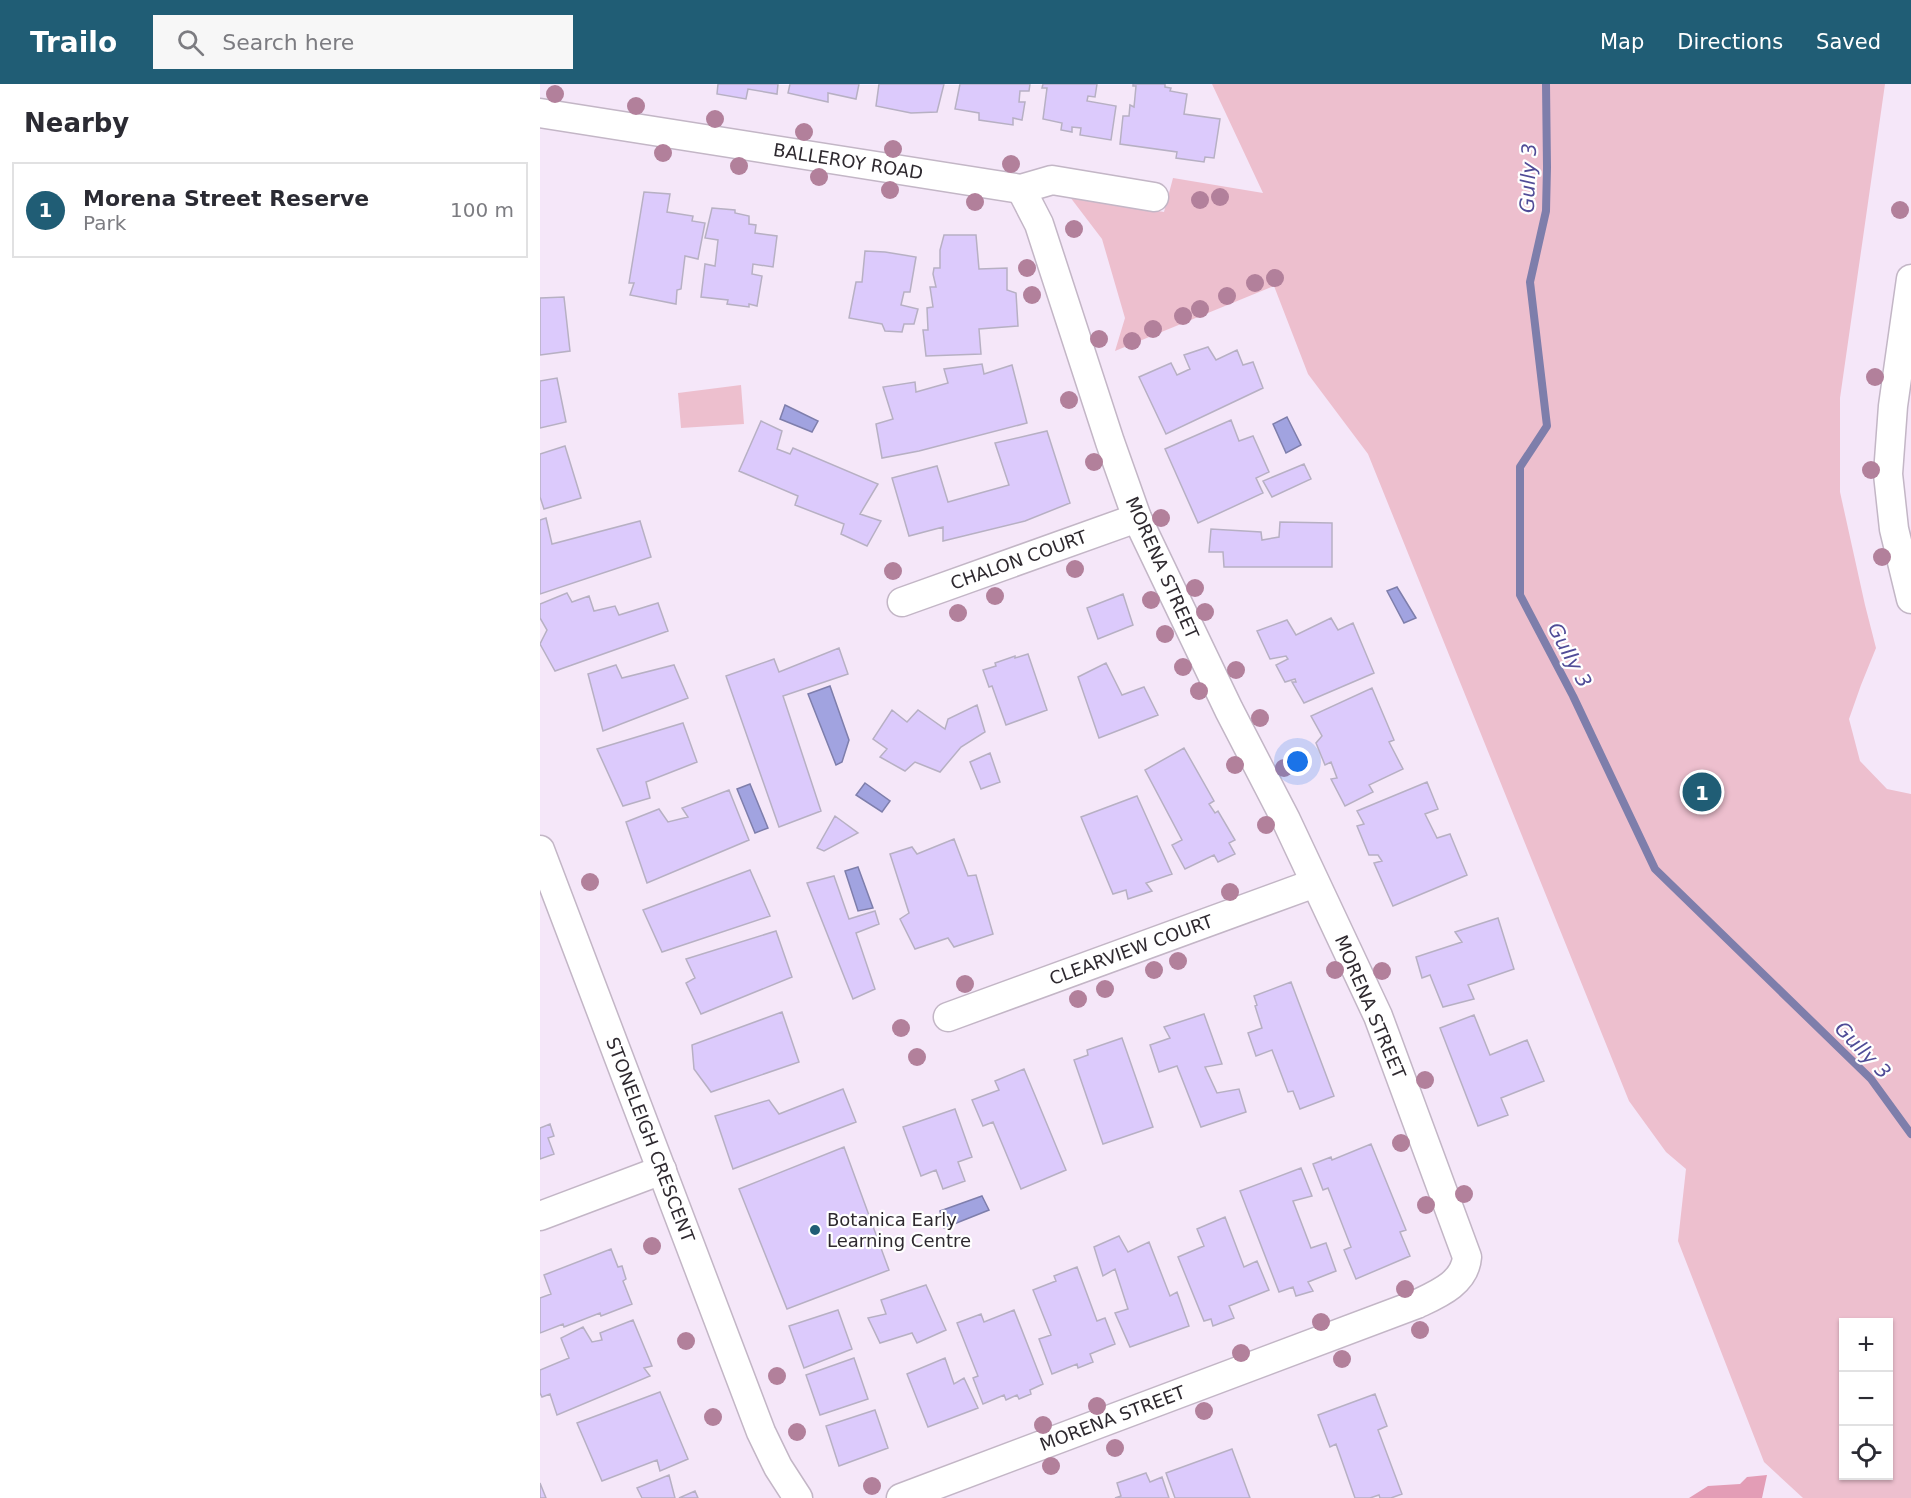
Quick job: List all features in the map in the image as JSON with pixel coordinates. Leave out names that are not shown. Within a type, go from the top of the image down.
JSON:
[{"type":"street","name":"BALLEROY ROAD","points":[[540,113],[1021,189],[1052,180],[1154,197]]},
{"type":"street","name":"MORENA STREET","points":[[901,1498],[1417,1304],[1439,1294],[1459,1278],[1467,1264],[1467,1257],[1378,1016],[1137,518],[1039,224],[1021,189]]},
{"type":"street","points":[[1911,279],[1893,406],[1888,474],[1894,529],[1911,599]]},
{"type":"street","name":"CHALON COURT","points":[[902,602],[1137,518]]},
{"type":"street","name":"STONELEIGH CRESCENT","points":[[540,850],[761,1432],[778,1467],[798,1498]]},
{"type":"street","name":"CLEARVIEW COURT","points":[[948,1017],[1315,883]]},
{"type":"street","points":[[540,1216],[662,1170]]},
{"type":"street","name":"STONELEIGH CRESCENT","points":[[761,1432],[769,1470],[771,1498]]},
{"type":"shaded area","points":[[1212,84],[1885,84],[1840,398],[1840,492],[1876,648],[1849,719],[1860,761],[1887,789],[1911,794],[1911,1498],[1803,1498],[1764,1462],[1678,1241],[1686,1169],[1666,1152],[1629,1101],[1368,454],[1308,374],[1274,286],[1115,351],[1125,318],[1102,239],[1070,197],[1164,212],[1173,178],[1263,193]]},
{"type":"shaded area","points":[[741,385],[744,424],[681,428],[678,393]]},
{"type":"shaded area","points":[[1767,1475],[1762,1498],[1689,1498],[1708,1486],[1740,1484],[1747,1477]]},
{"type":"water","points":[[785,405],[818,421],[812,432],[780,419]]},
{"type":"water","points":[[1287,417],[1301,445],[1286,453],[1273,424]]},
{"type":"water","points":[[1397,587],[1416,618],[1404,623],[1387,591]]},
{"type":"water","points":[[830,686],[849,740],[842,762],[836,765],[808,694]]},
{"type":"water","points":[[865,783],[890,801],[882,812],[856,795]]},
{"type":"water","points":[[750,784],[768,828],[755,833],[737,789]]},
{"type":"water","points":[[858,867],[873,908],[858,911],[845,871]]},
{"type":"water","points":[[982,1196],[989,1210],[944,1228],[940,1211]]},
{"type":"building","points":[[718,84],[778,84],[777,94],[748,89],[746,99],[717,94]]},
{"type":"building","points":[[790,84],[859,84],[856,99],[828,93],[828,102],[788,93]]},
{"type":"building","points":[[879,84],[944,84],[937,112],[911,113],[876,106]]},
{"type":"building","points":[[960,84],[1030,84],[1029,91],[1020,91],[1019,102],[1025,102],[1022,120],[1013,118],[1013,125],[979,120],[979,113],[955,109]]},
{"type":"building","points":[[1043,84],[1097,84],[1095,97],[1088,96],[1087,101],[1116,106],[1111,140],[1080,135],[1081,128],[1072,127],[1072,132],[1061,130],[1062,123],[1043,119],[1047,88],[1042,88]]},
{"type":"building","points":[[1133,84],[1165,84],[1165,87],[1171,88],[1170,91],[1187,94],[1184,114],[1220,119],[1214,158],[1205,157],[1204,162],[1176,158],[1177,152],[1120,144],[1123,116],[1129,116],[1130,105],[1134,107],[1136,86]]},
{"type":"building","points":[[644,192],[670,194],[667,212],[693,216],[692,221],[705,223],[698,259],[685,256],[681,289],[677,290],[676,304],[630,295],[634,283],[629,283]]},
{"type":"building","points":[[712,208],[735,210],[735,213],[749,216],[749,224],[756,225],[755,233],[777,236],[773,267],[753,264],[752,274],[762,276],[757,306],[727,304],[728,300],[701,297],[705,264],[715,266],[718,240],[705,238]]},
{"type":"building","points":[[944,235],[976,235],[979,269],[1007,268],[1007,290],[1016,293],[1018,326],[979,329],[981,354],[926,356],[923,330],[928,330],[927,308],[933,307],[930,287],[936,287],[933,274],[934,268],[940,268],[940,250]]},
{"type":"building","points":[[865,251],[916,257],[910,292],[904,292],[901,305],[918,309],[914,324],[904,324],[902,332],[885,331],[882,324],[849,318],[856,282],[862,282]]},
{"type":"building","points":[[564,297],[570,351],[540,355],[540,298]]},
{"type":"building","points":[[1208,347],[1216,360],[1237,350],[1243,365],[1253,362],[1263,388],[1166,434],[1139,377],[1171,363],[1177,375],[1190,369],[1184,355]]},
{"type":"building","points":[[982,364],[984,374],[1012,365],[1027,423],[919,451],[882,458],[876,424],[893,419],[883,387],[915,382],[916,392],[948,383],[944,369]]},
{"type":"building","points":[[557,378],[566,422],[540,428],[540,381]]},
{"type":"building","points":[[1231,420],[1239,441],[1253,436],[1269,472],[1256,478],[1263,493],[1198,523],[1165,449]]},
{"type":"building","points":[[761,421],[782,431],[777,449],[790,454],[793,448],[878,484],[860,514],[881,521],[867,546],[841,534],[844,524],[795,505],[798,496],[739,471]]},
{"type":"building","points":[[1047,431],[1070,503],[1025,521],[943,541],[943,527],[909,536],[892,478],[937,466],[948,502],[1009,485],[995,443]]},
{"type":"building","points":[[565,446],[581,498],[544,509],[540,497],[540,454]]},
{"type":"building","points":[[1304,464],[1311,479],[1272,497],[1263,481]]},
{"type":"building","points":[[546,518],[552,544],[640,521],[651,557],[540,594],[540,520]]},
{"type":"building","points":[[1280,522],[1332,523],[1332,567],[1224,567],[1223,552],[1209,552],[1211,529],[1261,532],[1262,540],[1279,537]]},
{"type":"building","points":[[567,593],[572,602],[589,596],[594,611],[615,606],[619,615],[658,603],[668,631],[555,671],[540,644],[547,630],[540,618],[540,604]]},
{"type":"building","points":[[1123,594],[1133,625],[1098,639],[1087,608]]},
{"type":"building","points":[[1331,618],[1338,630],[1353,623],[1374,673],[1304,703],[1292,682],[1296,682],[1295,679],[1285,682],[1276,665],[1288,659],[1286,656],[1270,659],[1257,631],[1287,620],[1296,635]]},
{"type":"building","points":[[839,648],[848,674],[783,696],[821,811],[779,827],[726,676],[774,659],[779,672]]},
{"type":"building","points":[[1028,654],[1047,710],[1006,725],[992,686],[989,687],[983,670],[996,666],[995,663]]},
{"type":"building","points":[[1106,663],[1122,695],[1144,687],[1158,715],[1099,738],[1078,677]]},
{"type":"building","points":[[616,665],[622,678],[674,665],[688,698],[603,731],[588,674]]},
{"type":"building","points":[[1372,688],[1394,740],[1389,742],[1403,769],[1369,785],[1373,792],[1345,806],[1331,779],[1337,778],[1331,762],[1325,765],[1316,743],[1322,736],[1311,716]]},
{"type":"building","points":[[977,705],[985,732],[961,747],[940,772],[915,762],[905,771],[880,757],[887,749],[873,739],[892,710],[907,722],[918,710],[945,729],[948,719]]},
{"type":"building","points":[[683,723],[697,762],[646,782],[650,798],[623,806],[597,749]]},
{"type":"building","points":[[1184,748],[1214,801],[1209,804],[1215,813],[1218,811],[1235,840],[1229,843],[1235,854],[1218,862],[1214,855],[1185,869],[1172,845],[1182,840],[1145,770]]},
{"type":"building","points":[[990,753],[1000,782],[981,789],[970,762]]},
{"type":"building","points":[[1427,782],[1438,809],[1425,814],[1437,838],[1450,834],[1467,875],[1393,906],[1374,863],[1382,861],[1378,855],[1369,855],[1357,826],[1364,824],[1357,811]]},
{"type":"building","points":[[729,790],[749,840],[647,883],[626,822],[659,809],[668,822],[688,817],[682,808]]},
{"type":"building","points":[[1137,796],[1172,874],[1146,883],[1152,891],[1128,899],[1126,890],[1113,894],[1081,817]]},
{"type":"building","points":[[835,816],[858,833],[824,851],[817,848]]},
{"type":"building","points":[[954,839],[968,876],[976,875],[993,934],[954,947],[948,938],[915,949],[900,919],[909,913],[890,854],[912,847],[917,854]]},
{"type":"building","points":[[750,870],[770,916],[662,952],[643,910]]},
{"type":"building","points":[[834,876],[849,919],[875,911],[879,924],[856,933],[875,989],[853,999],[807,883]]},
{"type":"building","points":[[1498,918],[1514,969],[1468,985],[1474,999],[1443,1007],[1430,975],[1422,978],[1416,957],[1462,942],[1455,932]]},
{"type":"building","points":[[776,931],[792,977],[701,1014],[686,983],[695,978],[686,959]]},
{"type":"building","points":[[1291,982],[1334,1096],[1300,1109],[1293,1091],[1288,1092],[1272,1050],[1256,1056],[1248,1033],[1262,1028],[1254,996]]},
{"type":"building","points":[[782,1012],[799,1062],[711,1092],[694,1069],[692,1045]]},
{"type":"building","points":[[1204,1014],[1222,1064],[1205,1067],[1217,1093],[1239,1089],[1246,1112],[1201,1127],[1177,1066],[1159,1072],[1150,1045],[1170,1038],[1164,1027]]},
{"type":"building","points":[[1474,1015],[1490,1055],[1527,1040],[1544,1081],[1501,1098],[1508,1115],[1478,1126],[1440,1028]]},
{"type":"building","points":[[1122,1038],[1153,1127],[1103,1144],[1074,1060],[1088,1055],[1087,1050]]},
{"type":"building","points":[[1024,1069],[1066,1170],[1021,1189],[993,1122],[983,1126],[972,1100],[999,1090],[995,1081]]},
{"type":"building","points":[[843,1089],[856,1122],[733,1169],[715,1116],[769,1100],[779,1114]]},
{"type":"building","points":[[955,1109],[972,1157],[958,1162],[965,1181],[943,1189],[936,1170],[921,1176],[903,1127]]},
{"type":"building","points":[[550,1124],[554,1136],[548,1138],[554,1154],[540,1159],[540,1128]]},
{"type":"building","points":[[1371,1144],[1406,1230],[1400,1232],[1410,1256],[1356,1279],[1344,1250],[1351,1247],[1328,1188],[1323,1190],[1313,1164],[1331,1157],[1332,1160]]},
{"type":"building","name":"Botanica Early Learning Centre","points":[[844,1147],[889,1270],[787,1309],[739,1189]]},
{"type":"building","points":[[1301,1168],[1312,1196],[1293,1201],[1311,1248],[1326,1243],[1336,1271],[1308,1282],[1313,1291],[1296,1296],[1293,1287],[1279,1292],[1240,1191]]},
{"type":"building","points":[[1225,1217],[1244,1267],[1257,1261],[1269,1290],[1229,1306],[1234,1318],[1213,1326],[1211,1319],[1204,1321],[1178,1257],[1204,1246],[1197,1229]]},
{"type":"building","points":[[1119,1236],[1128,1252],[1149,1242],[1170,1296],[1177,1292],[1189,1326],[1130,1347],[1115,1313],[1128,1309],[1115,1269],[1103,1276],[1094,1247]]},
{"type":"building","points":[[611,1249],[618,1267],[622,1266],[626,1279],[623,1281],[632,1304],[601,1316],[600,1313],[564,1327],[563,1324],[540,1333],[540,1298],[551,1294],[544,1275]]},
{"type":"building","points":[[1077,1267],[1097,1321],[1105,1318],[1115,1344],[1090,1354],[1093,1362],[1078,1368],[1077,1364],[1052,1374],[1039,1339],[1051,1335],[1033,1290],[1056,1281],[1054,1276]]},
{"type":"building","points":[[926,1285],[946,1330],[917,1343],[912,1333],[880,1343],[868,1318],[886,1314],[881,1300]]},
{"type":"building","points":[[838,1310],[852,1349],[804,1368],[789,1326]]},
{"type":"building","points":[[1014,1310],[1043,1384],[1030,1390],[1031,1394],[1019,1399],[1017,1395],[1006,1400],[1004,1395],[983,1404],[973,1378],[978,1376],[957,1323],[981,1314],[984,1322]]},
{"type":"building","points":[[633,1320],[652,1366],[644,1368],[650,1376],[557,1415],[550,1394],[542,1397],[540,1393],[540,1370],[569,1358],[561,1338],[583,1327],[592,1342],[602,1340],[600,1333]]},
{"type":"building","points":[[854,1358],[868,1399],[820,1415],[806,1375]]},
{"type":"building","points":[[945,1358],[954,1384],[964,1378],[978,1408],[928,1427],[907,1374]]},
{"type":"building","points":[[660,1392],[688,1459],[660,1471],[657,1460],[602,1481],[577,1423]]},
{"type":"building","points":[[1375,1394],[1387,1426],[1378,1430],[1402,1494],[1391,1498],[1380,1498],[1379,1495],[1370,1498],[1355,1498],[1336,1444],[1330,1447],[1318,1415]]},
{"type":"building","points":[[875,1410],[888,1448],[839,1466],[826,1426]]},
{"type":"building","points":[[1232,1449],[1250,1498],[1175,1498],[1166,1473]]},
{"type":"building","points":[[1146,1473],[1150,1482],[1162,1477],[1169,1498],[1115,1498],[1121,1496],[1117,1483]]},
{"type":"building","points":[[669,1475],[675,1498],[642,1498],[637,1488]]},
{"type":"building","points":[[540,1483],[546,1498],[540,1498]]},
{"type":"building","points":[[695,1491],[698,1498],[679,1498]]},
{"type":"waterway","name":"Gully 3","points":[[1546,84],[1546,211],[1530,282],[1547,426],[1520,467],[1520,595],[1573,696],[1655,869],[1871,1079],[1911,1134]]},
{"type":"place","name":"Morena Street Reserve","points":[[1702,792]]},
{"type":"place","name":"Botanica Early Learning Centre","points":[[815,1230]]}]
